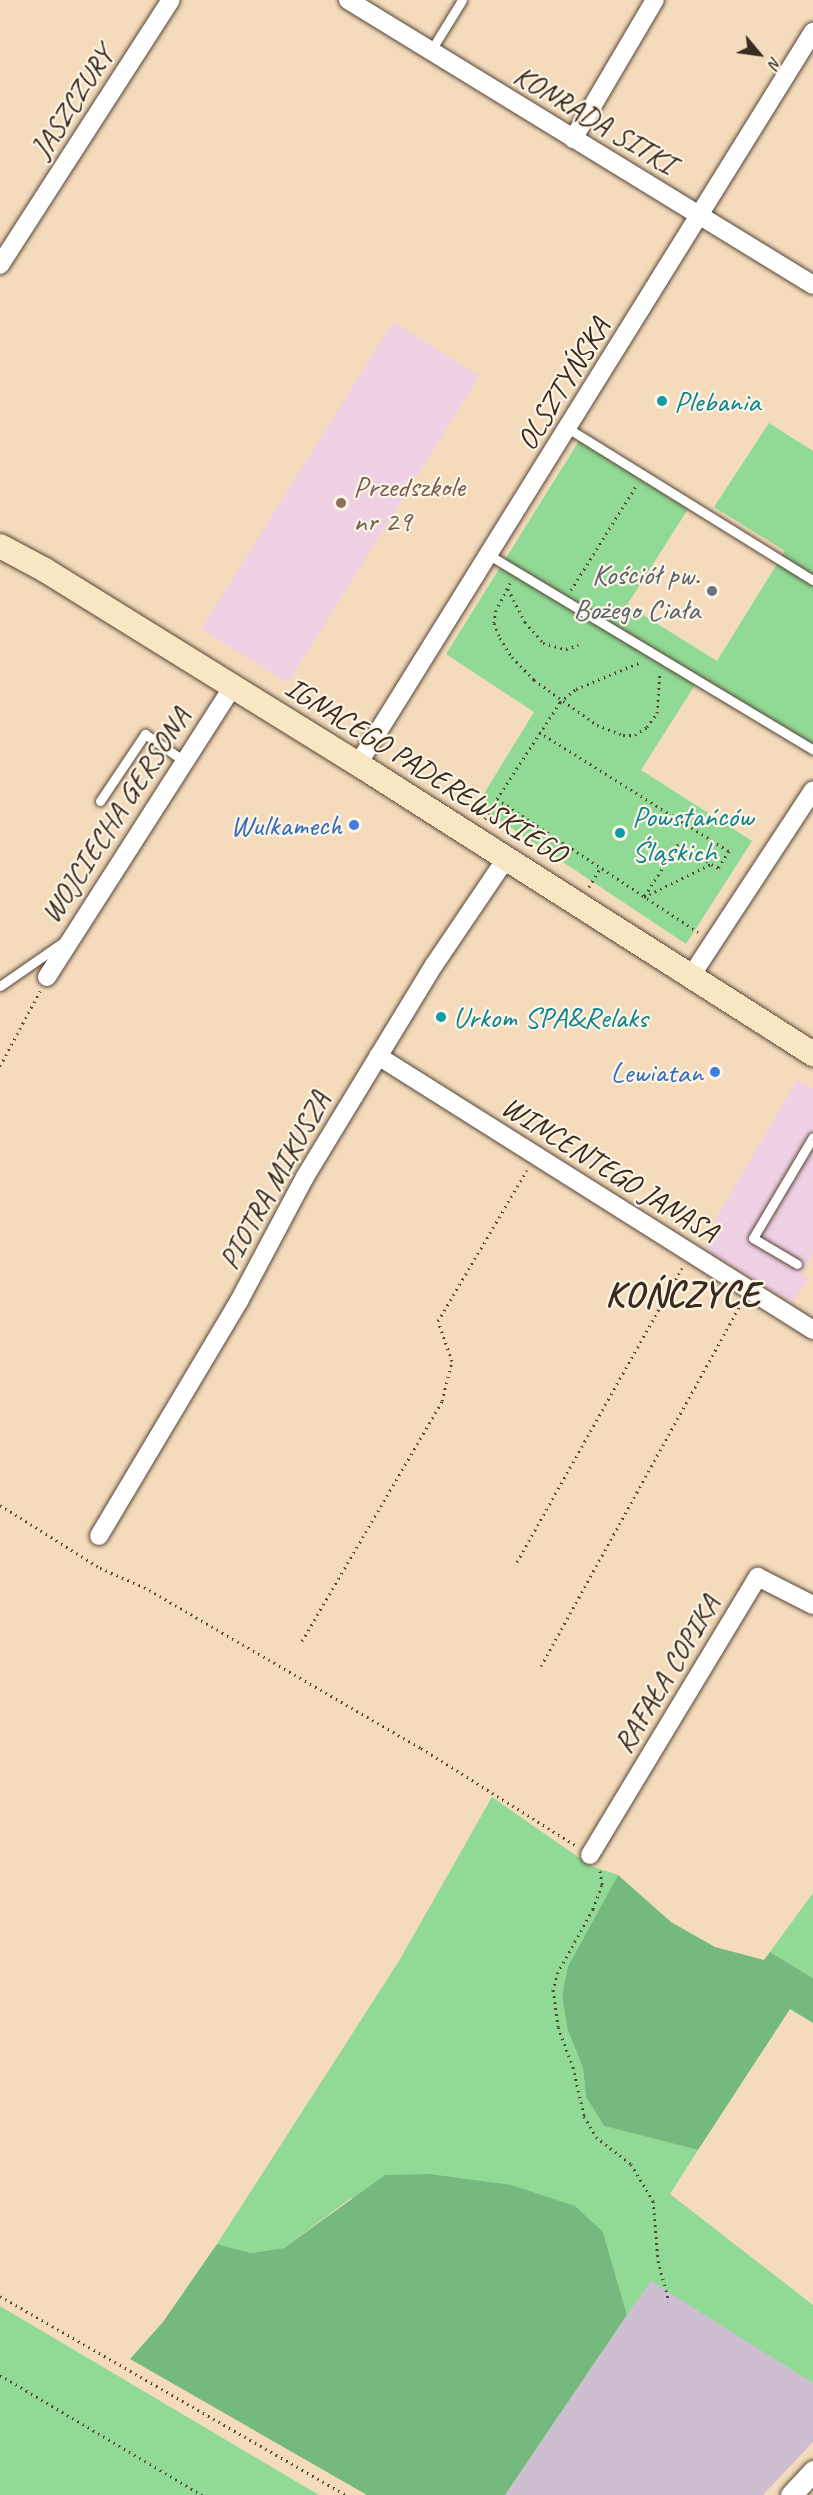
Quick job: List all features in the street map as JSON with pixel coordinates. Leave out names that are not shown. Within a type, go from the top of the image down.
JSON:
[{"type":"main road","name":"IGNACEGO PADEREWSKIEGO","points":[[0,546],[45,570],[507,857],[813,1054]]},
{"type":"street","name":"JASZCZURY","points":[[0,265],[171,0]]},
{"type":"street","name":"KONRADA SITKI","points":[[348,0],[813,285]]},
{"type":"street","points":[[573,139],[656,0]]},
{"type":"street","name":"OLSZTYŃSKA","points":[[358,764],[569,429],[813,32]]},
{"type":"street","name":"WOJCIECHA GERSONA","points":[[47,977],[69,939],[233,686]]},
{"type":"street","points":[[691,976],[813,790]]},
{"type":"street","name":"PIOTRA MIKUSZA","points":[[99,1536],[378,1056],[507,857]]},
{"type":"street","name":"WINCENTEGO JANASA","points":[[378,1056],[813,1330]]},
{"type":"street","name":"RAFAŁA COPIKA","points":[[590,1855],[758,1577],[813,1605]]},
{"type":"street","points":[[790,2495],[813,2472]]},
{"type":"lane","points":[[430,52],[462,0]]},
{"type":"lane","points":[[569,429],[813,580]]},
{"type":"lane","points":[[489,555],[813,750]]},
{"type":"lane","points":[[100,801],[145,734],[184,761]]},
{"type":"lane","points":[[0,986],[69,939]]},
{"type":"lane","points":[[797,1264],[753,1238],[813,1137]]},
{"type":"path","points":[[565,600],[643,474]]},
{"type":"path","points":[[485,819],[560,702],[585,685],[659,656],[661,695],[657,712],[647,727],[635,735],[609,730],[560,702],[512,657],[494,623],[496,610],[517,572]]},
{"type":"path","points":[[507,587],[525,622],[543,643],[566,650],[578,645]]},
{"type":"path","points":[[539,732],[729,850],[718,868],[678,844],[644,897]]},
{"type":"path","points":[[497,799],[700,933]]},
{"type":"path","points":[[644,897],[711,864]]},
{"type":"path","points":[[589,887],[602,867]]},
{"type":"path","points":[[0,1066],[47,977]]},
{"type":"path","points":[[302,1641],[442,1401],[452,1361],[438,1321],[535,1155]]},
{"type":"path","points":[[517,1562],[690,1253]]},
{"type":"path","points":[[541,1666],[749,1290]]},
{"type":"path","points":[[0,1505],[100,1568],[144,1587],[421,1748],[590,1855],[600,1869],[602,1886],[558,1972],[554,1990],[558,2027],[573,2067],[584,2116],[596,2137],[631,2164],[653,2201],[658,2261],[669,2302]]},
{"type":"path","points":[[0,2296],[346,2495]]},
{"type":"path","points":[[0,2375],[202,2495]]},
{"type":"shaded area","name":"Przedszkole nr 29","points":[[393,322],[480,376],[288,683],[201,629]]},
{"type":"shaded area","points":[[797,1080],[813,1089],[813,1253],[801,1274],[808,1279],[792,1303],[706,1250],[721,1225],[715,1220]]},
{"type":"shaded area","points":[[651,2280],[813,2383],[813,2442],[763,2495],[505,2495]]},
{"type":"green space","points":[[769,423],[813,451],[813,755],[695,685],[641,770],[752,841],[686,944],[477,805],[534,712],[446,654],[579,441],[688,509],[627,605],[717,661],[785,551],[714,507]]},
{"type":"green space","points":[[492,1797],[591,1866],[618,1875],[568,1966],[562,1995],[567,2028],[583,2068],[586,2097],[604,2126],[698,2150],[670,2194],[813,2305],[813,2383],[651,2281],[627,2315],[603,2232],[351,2198],[284,2248],[251,2253],[217,2244],[399,1961]]},
{"type":"green space","points":[[618,1875],[671,1922],[715,1947],[764,1960],[770,1952],[813,1978],[813,2023],[790,2009],[698,2150],[604,2126],[586,2097],[583,2068],[567,2028],[562,1995],[568,1966]]},
{"type":"green space","points":[[813,1893],[813,1978],[770,1952]]},
{"type":"green space","points":[[429,2174],[511,2185],[575,2206],[603,2232],[627,2315],[505,2495],[367,2495],[130,2359],[163,2322],[217,2244],[251,2253],[284,2248],[385,2175]]},
{"type":"green space","points":[[0,2306],[319,2495],[0,2495]]},
{"type":"place","name":"Plebania","points":[[662,401]]},
{"type":"place","name":"Przedszkole nr 29","points":[[341,503]]},
{"type":"place","name":"Kościół pw. Bożego Ciała","points":[[712,591]]},
{"type":"place","name":"Wulkamech","points":[[354,825]]},
{"type":"place","name":"Powstańców Śląskich","points":[[620,833]]},
{"type":"place","name":"Urkom SPA&Relaks","points":[[441,1017]]},
{"type":"place","name":"Lewiatan","points":[[715,1072]]},
{"type":"district","name":"KOŃCZYCE","points":[[683,1295]]}]
